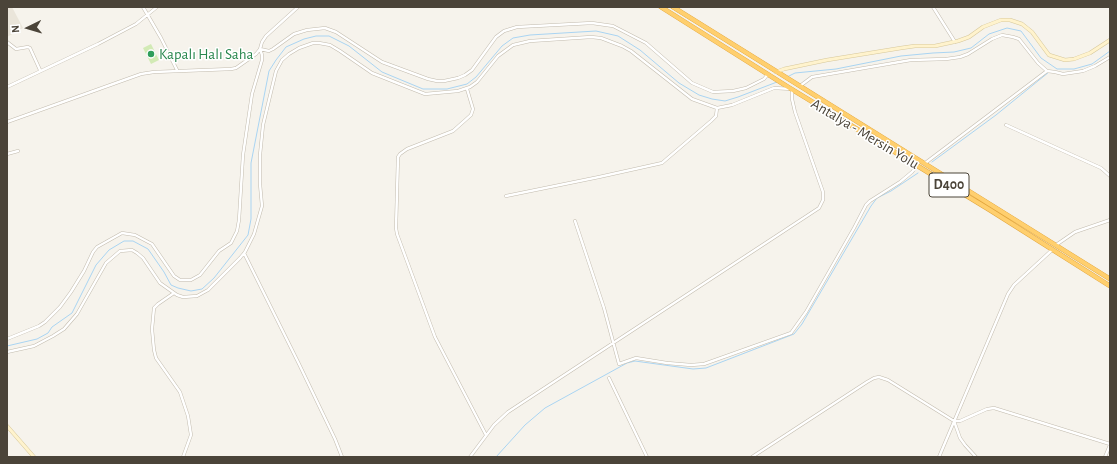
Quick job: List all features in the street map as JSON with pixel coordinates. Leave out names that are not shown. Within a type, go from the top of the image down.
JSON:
[{"type":"highway","name":"Antalya - Mersin Yolu","points":[[661,7],[1110,286]]},
{"type":"highway","name":"Antalya - Mersin Yolu","points":[[673,7],[1110,279]]},
{"type":"highway","points":[[1052,249],[1056,246]]},
{"type":"street","points":[[143,7],[177,70]]},
{"type":"street","points":[[151,7],[151,12]]},
{"type":"street","points":[[7,87],[136,24],[158,7]]},
{"type":"street","points":[[7,122],[141,74],[177,70],[236,68],[256,54],[260,50],[262,42],[266,36],[298,7]]},
{"type":"street","points":[[933,7],[955,42]]},
{"type":"street","points":[[777,73],[791,68],[827,60],[908,46],[935,46],[955,42],[969,37],[983,27],[1001,20],[1010,20],[1022,24],[1032,32],[1049,55],[1065,60],[1074,59],[1090,53],[1110,40]]},
{"type":"street","points":[[260,50],[269,51],[289,37],[307,30],[325,28],[336,32],[382,62],[428,79],[444,81],[458,78],[472,70],[496,37],[504,31],[517,27],[592,23],[613,26],[640,40],[659,54],[692,83],[713,92],[733,91],[746,88],[764,79],[768,74]]},
{"type":"street","points":[[800,87],[812,77],[911,60],[960,57],[1002,35],[1019,39],[1038,63],[1047,70],[1063,74],[1083,71],[1095,66],[1110,56]]},
{"type":"street","points":[[7,352],[34,346],[64,329],[77,314],[106,263],[120,251],[132,250],[137,253],[143,258],[160,283],[177,295],[188,297],[202,294],[208,290],[244,253],[254,234],[262,206],[260,155],[264,125],[270,90],[276,71],[282,60],[289,54],[299,48],[313,43],[323,43],[340,51],[372,73],[424,94],[467,89],[477,82],[498,56],[512,45],[530,41],[596,38],[601,38],[631,51],[692,99],[717,108],[732,106],[774,88],[790,88],[795,112],[823,192],[823,200],[820,208],[508,412],[494,425],[470,457]]},
{"type":"street","points":[[7,42],[16,49],[30,48],[40,70]]},
{"type":"street","points":[[7,338],[39,326],[45,322],[60,307],[71,292],[84,272],[93,252],[97,247],[122,233],[136,235],[152,244],[174,276],[180,280],[190,280],[200,275],[219,251],[232,243],[237,231],[239,220],[244,155],[252,94],[262,60],[260,50]]},
{"type":"street","points":[[924,164],[1047,70]]},
{"type":"street","points":[[467,89],[473,109],[471,115],[453,131],[407,149],[398,157],[396,228],[435,337],[486,435]]},
{"type":"street","points":[[506,196],[599,178],[662,163],[716,116],[717,108]]},
{"type":"street","points":[[1006,125],[1101,168],[1110,176]]},
{"type":"street","points":[[7,154],[18,151]]},
{"type":"street","points":[[575,222],[615,343],[617,360],[620,364],[636,358],[691,365],[712,362],[728,354],[791,333],[806,312],[866,205],[900,182],[917,166]]},
{"type":"street","points":[[1056,246],[1074,232],[1110,220]]},
{"type":"street","points":[[939,457],[1008,294],[1014,285],[1052,249]]},
{"type":"street","points":[[244,253],[303,370],[342,457]]},
{"type":"street","points":[[174,293],[154,308],[152,329],[156,358],[180,392],[188,416],[191,435],[183,457]]},
{"type":"street","points":[[609,378],[647,457]]},
{"type":"street","points":[[752,457],[874,378],[883,378],[888,380],[954,421],[960,421],[982,411],[994,408],[1110,444],[1105,457]]},
{"type":"street","points":[[954,421],[960,438],[965,446],[976,457]]},
{"type":"street","points":[[7,426],[34,457]]},
{"type":"shaded area","points":[[7,7],[12,7],[23,28],[7,37]]},
{"type":"green space","name":"Kapalı Halı Saha","points":[[151,44],[159,60],[151,64],[143,48]]},
{"type":"waterway","points":[[787,77],[795,73],[836,69],[901,56],[954,52],[971,48],[989,34],[1007,28],[1021,31],[1041,58],[1057,69],[1074,69],[1092,64],[1110,51]]},
{"type":"waterway","points":[[7,346],[37,339],[48,333],[52,327],[72,313],[96,265],[109,250],[124,241],[133,241],[148,249],[171,285],[178,288],[191,291],[202,289],[214,278],[248,235],[251,219],[251,163],[269,71],[286,47],[304,39],[316,36],[329,36],[349,46],[382,72],[423,89],[447,89],[467,84],[476,77],[502,46],[513,38],[530,35],[596,31],[618,36],[640,50],[679,83],[699,95],[712,99],[725,101],[777,82]]},
{"type":"waterway","points":[[932,162],[996,115],[1049,72]]},
{"type":"waterway","points":[[496,457],[525,425],[545,408],[627,363],[635,361],[693,369],[706,368],[794,334],[802,324],[877,198],[891,191],[918,173]]},
{"type":"place","name":"Kapalı Halı Saha","points":[[151,54]]}]
